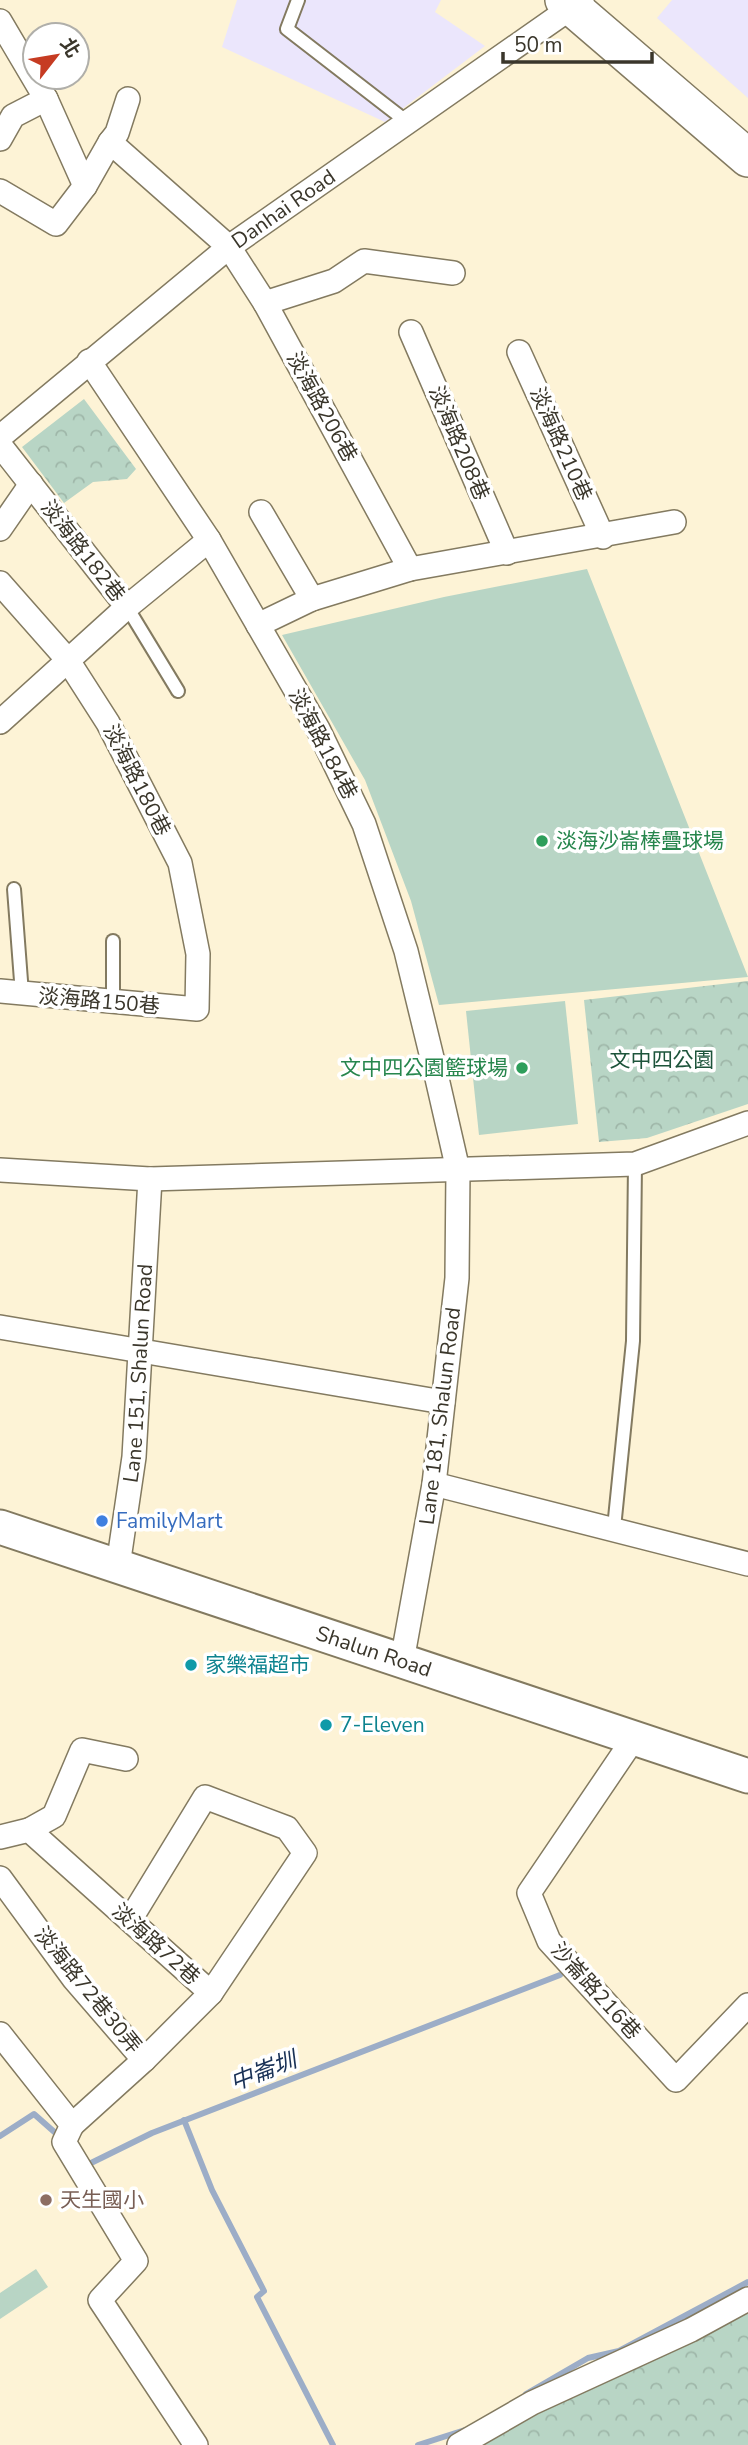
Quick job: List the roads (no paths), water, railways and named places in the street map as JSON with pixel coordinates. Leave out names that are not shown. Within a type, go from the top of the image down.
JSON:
[{"type":"main road","points":[[580,2],[748,126]]},
{"type":"main road","points":[[580,2],[748,158]]},
{"type":"street","name":"Danhai Road","points":[[0,438],[42,405],[89,361],[229,247],[580,2]]},
{"type":"street","points":[[0,21],[46,99],[85,186]]},
{"type":"street","points":[[0,139],[13,116],[46,99]]},
{"type":"street","points":[[0,191],[56,224],[85,186],[117,134],[128,99]]},
{"type":"street","name":"淡海路206巷","points":[[110,142],[229,247],[265,303],[410,569]]},
{"type":"street","points":[[265,303],[334,281],[364,261],[453,273]]},
{"type":"street","name":"淡海路208巷","points":[[411,332],[507,553]]},
{"type":"street","name":"淡海路210巷","points":[[519,352],[603,537]]},
{"type":"street","name":"淡海路184巷","points":[[89,361],[209,540],[318,729],[364,824],[406,951],[458,1170]]},
{"type":"street","name":"淡海路182巷","points":[[0,445],[127,607],[209,540]]},
{"type":"street","points":[[0,529],[31,484]]},
{"type":"street","points":[[261,512],[312,599]]},
{"type":"street","points":[[258,625],[312,599],[410,569],[603,537],[674,522]]},
{"type":"street","name":"淡海路180巷","points":[[0,583],[66,659],[108,723],[180,863],[198,954],[197,1009]]},
{"type":"street","points":[[0,722],[66,659],[127,607]]},
{"type":"street","name":"淡海路150巷","points":[[11,993],[197,1009]]},
{"type":"street","points":[[0,1170],[150,1180],[635,1164],[748,1123]]},
{"type":"street","name":"Lane 181, Shalun Road","points":[[402,1661],[434,1484],[457,1278],[458,1170]]},
{"type":"street","name":"Lane 151, Shalun Road","points":[[118,1566],[134,1457],[150,1180]]},
{"type":"street","points":[[0,1327],[140,1353],[443,1402]]},
{"type":"street","points":[[434,1484],[748,1563]]},
{"type":"street","name":"Shalun Road","points":[[0,1527],[748,1776]]},
{"type":"street","name":"沙崙路216巷","points":[[634,1738],[530,1892],[549,1941],[676,2080],[748,2005]]},
{"type":"street","points":[[0,1837],[29,1830],[54,1816],[82,1750],[127,1759]]},
{"type":"street","name":"淡海路72巷","points":[[29,1830],[211,1993],[305,1853],[287,1828],[205,1797],[130,1920]]},
{"type":"street","name":"淡海路72巷30弄","points":[[0,1878],[74,1979],[144,2060],[211,1993]]},
{"type":"street","points":[[0,2034],[72,2125]]},
{"type":"street","points":[[144,2060],[72,2125],[64,2142],[136,2261],[100,2300],[196,2445]]},
{"type":"street","points":[[459,2445],[532,2403],[691,2330],[748,2299]]},
{"type":"lane","points":[[299,0],[287,29],[406,121]]},
{"type":"lane","points":[[127,607],[178,691]]},
{"type":"lane","points":[[11,993],[14,889]]},
{"type":"lane","points":[[113,941],[113,1002]]},
{"type":"lane","points":[[614,1528],[634,1341],[635,1164]]},
{"type":"waterway","name":"中崙圳","points":[[86,2161],[89,2164],[152,2133],[560,1975]]},
{"type":"waterway","name":"中崙圳","points":[[0,2136],[34,2114],[60,2137]]},
{"type":"waterway","points":[[184,2120],[212,2190],[264,2291],[257,2297],[333,2445]]},
{"type":"waterway","name":"中崙圳","points":[[526,2394],[588,2358],[619,2351],[748,2282]]},
{"type":"waterway","name":"中崙圳","points":[[418,2445],[465,2430]]},
{"type":"place","name":"淡海沙崙棒疊球場","points":[[542,841]]},
{"type":"place","name":"文中四公園籃球場","points":[[522,1068]]},
{"type":"place","name":"FamilyMart","points":[[102,1521]]},
{"type":"place","name":"家樂福超市","points":[[191,1665]]},
{"type":"place","name":"7-Eleven","points":[[326,1725]]},
{"type":"place","name":"天生國小","points":[[46,2200]]},
{"type":"park label","name":"文中四公園","points":[[662,1060]]}]
